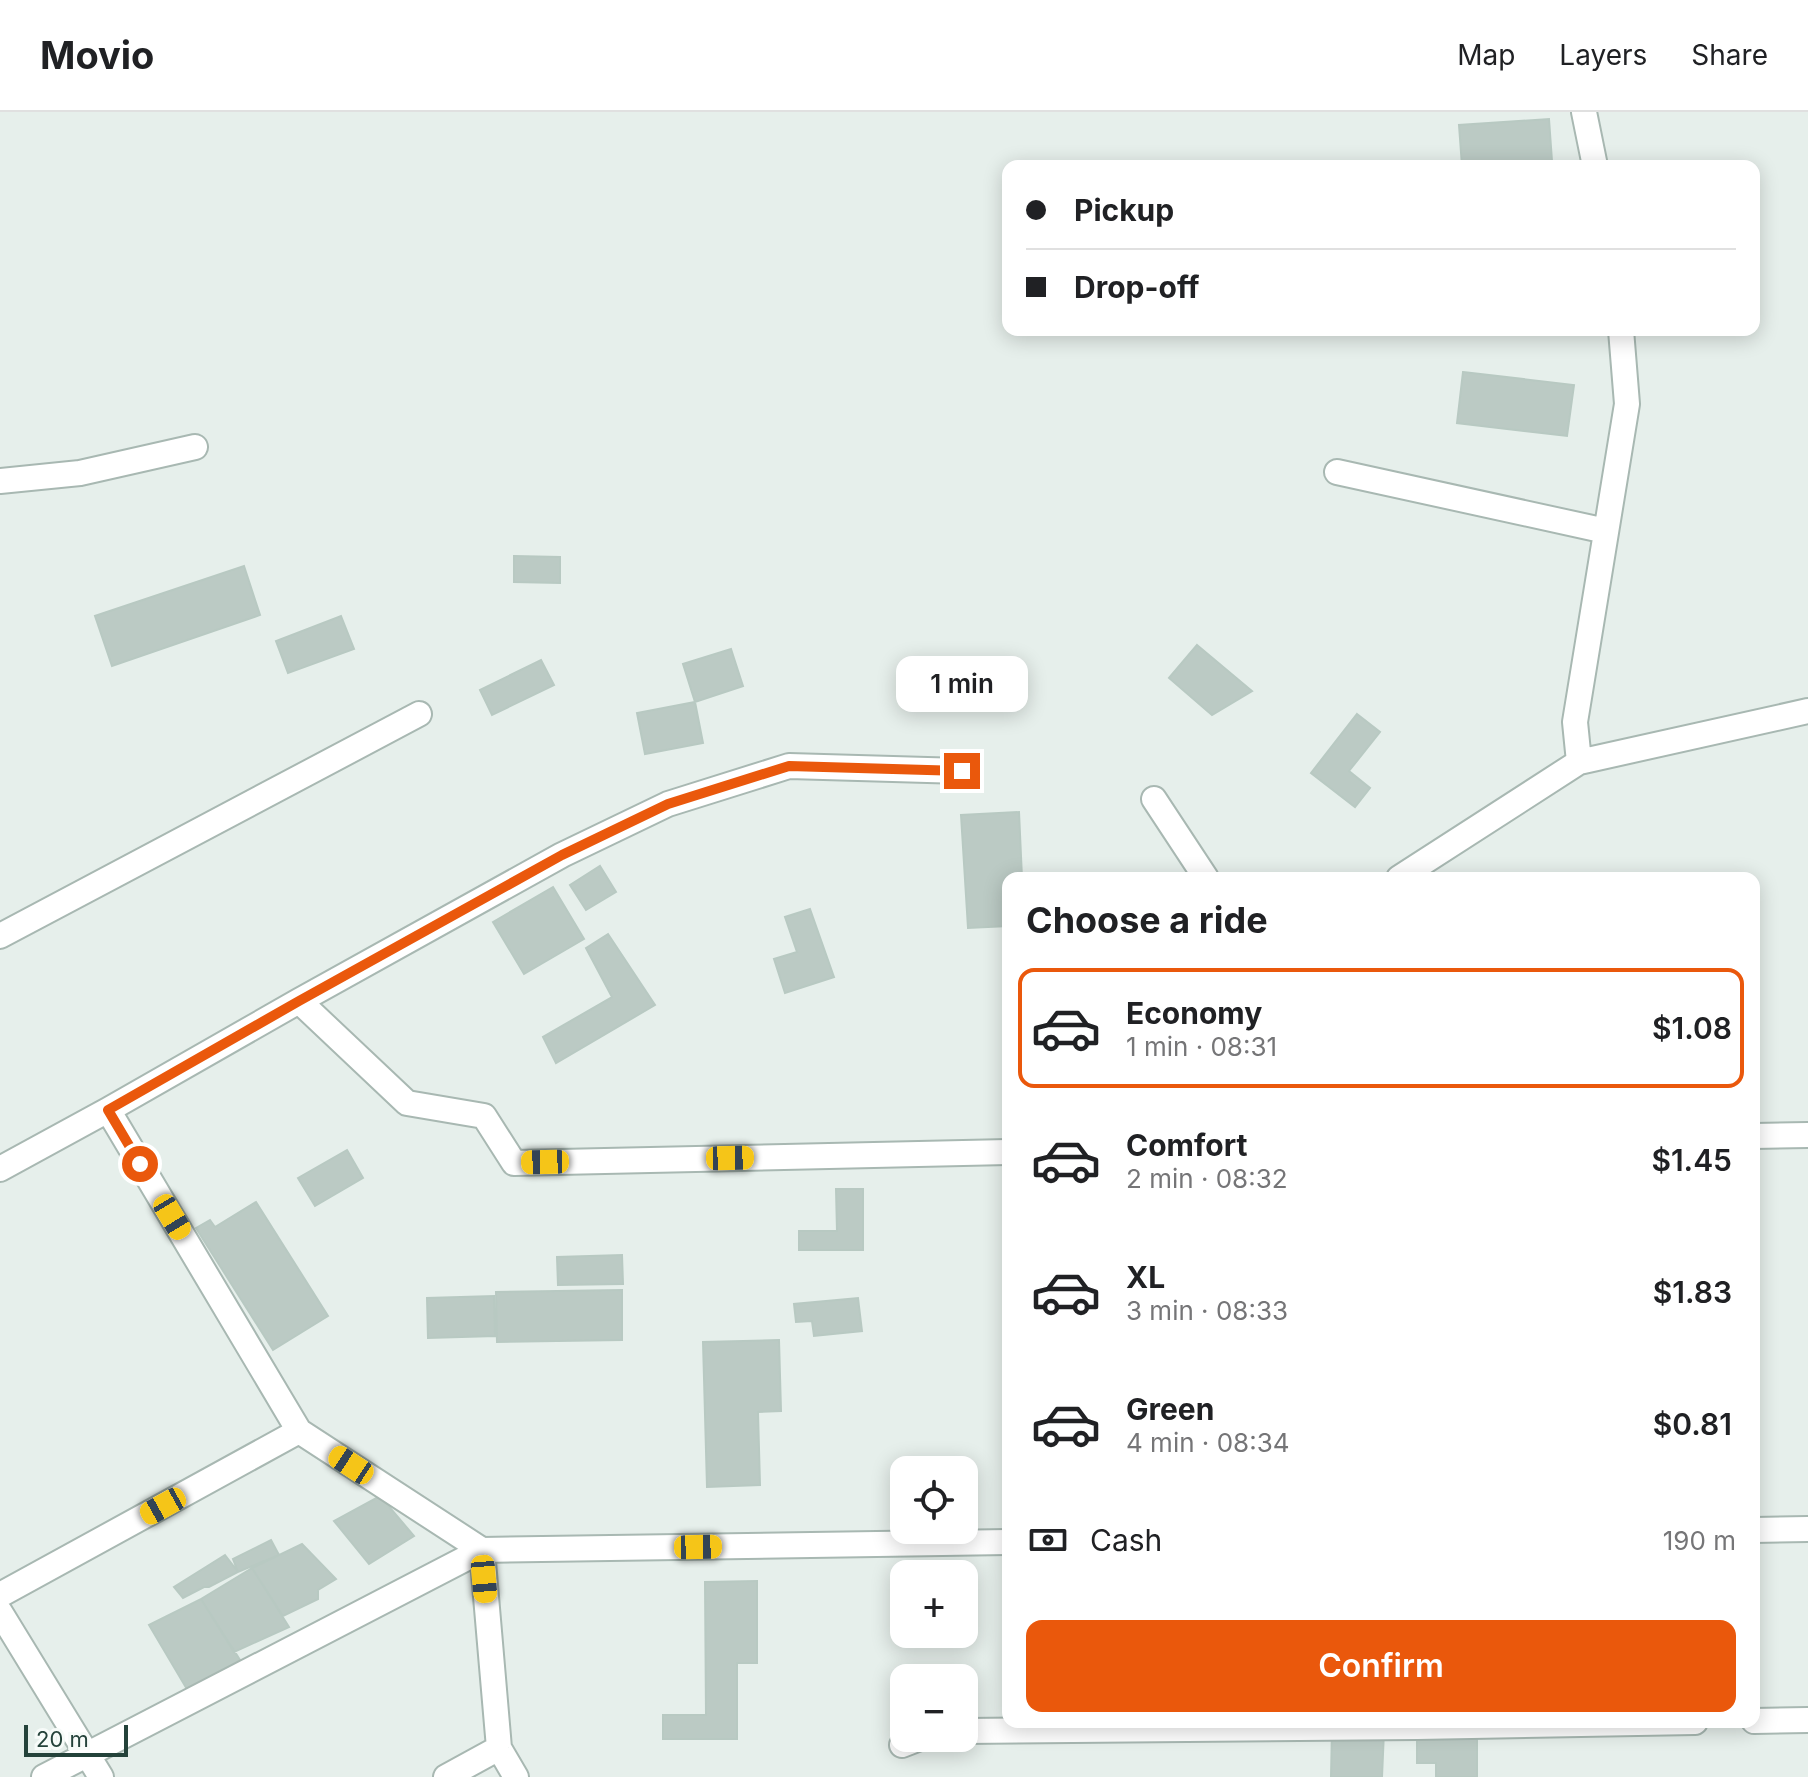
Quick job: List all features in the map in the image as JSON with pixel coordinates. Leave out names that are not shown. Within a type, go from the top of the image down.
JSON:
[{"type":"street","points":[[1584,112],[1594,160]]},
{"type":"street","points":[[1579,762],[1575,722],[1627,404],[1621,336]]},
{"type":"street","points":[[0,481],[80,473],[195,447]]},
{"type":"street","points":[[1337,472],[1606,531]]},
{"type":"street","points":[[1408,872],[1579,762],[1808,711]]},
{"type":"street","points":[[0,936],[419,714]]},
{"type":"street","points":[[0,1169],[562,855],[668,804],[789,766],[962,771]]},
{"type":"street","points":[[1154,799],[1202,872]]},
{"type":"street","points":[[299,1001],[407,1103],[484,1116],[514,1163],[1002,1152]]},
{"type":"street","points":[[108,1110],[299,1431],[482,1550]]},
{"type":"street","points":[[1760,1136],[1808,1135]]},
{"type":"street","points":[[0,1595],[299,1431]]},
{"type":"street","points":[[1760,1530],[1808,1529]]},
{"type":"street","points":[[44,1777],[482,1550],[1002,1542]]},
{"type":"street","points":[[482,1550],[499,1748],[516,1777]]},
{"type":"street","points":[[0,1612],[101,1777]]},
{"type":"street","points":[[1760,1721],[1808,1720]]},
{"type":"street","points":[[978,1731],[1292,1728]]},
{"type":"street","points":[[446,1777],[499,1748]]},
{"type":"building","points":[[1549,119],[1552,160],[1462,160],[1459,125]]},
{"type":"building","points":[[1463,372],[1574,385],[1567,436],[1457,423]]},
{"type":"building","points":[[514,556],[560,557],[560,583],[514,582]]},
{"type":"building","points":[[244,566],[260,615],[112,666],[95,616]]},
{"type":"building","points":[[341,616],[354,649],[288,673],[276,641]]},
{"type":"building","points":[[1197,645],[1252,691],[1212,715],[1169,678]]},
{"type":"building","points":[[731,649],[743,686],[695,702],[683,664]]},
{"type":"building","points":[[541,660],[554,685],[492,715],[480,690]]},
{"type":"building","points":[[695,702],[703,743],[645,754],[637,713]]},
{"type":"building","points":[[1357,714],[1380,732],[1349,771],[1370,788],[1355,807],[1311,773]]},
{"type":"building","points":[[1019,812],[1022,872],[1002,872],[1002,926],[968,928],[961,815]]},
{"type":"building","points":[[600,866],[616,892],[586,910],[570,885]]},
{"type":"building","points":[[553,887],[584,939],[524,974],[493,922]]},
{"type":"building","points":[[810,909],[834,977],[785,993],[774,959],[797,952],[785,917]]},
{"type":"building","points":[[608,934],[655,1005],[556,1063],[543,1037],[612,997],[586,948]]},
{"type":"building","points":[[347,1150],[363,1178],[315,1206],[298,1178]]},
{"type":"building","points":[[836,1189],[863,1189],[863,1250],[799,1250],[799,1231],[837,1231]]},
{"type":"building","points":[[256,1202],[328,1316],[273,1350],[196,1228],[210,1220],[215,1227]]},
{"type":"building","points":[[622,1255],[623,1284],[558,1285],[557,1257]]},
{"type":"building","points":[[622,1290],[622,1340],[497,1342],[496,1292]]},
{"type":"building","points":[[494,1296],[495,1336],[428,1338],[427,1298]]},
{"type":"building","points":[[858,1298],[862,1331],[814,1336],[812,1321],[796,1322],[794,1304]]},
{"type":"building","points":[[779,1340],[781,1411],[758,1412],[760,1485],[707,1487],[703,1342]]},
{"type":"building","points":[[380,1496],[414,1536],[369,1564],[334,1521]]},
{"type":"building","points":[[271,1540],[279,1555],[238,1572],[233,1559]]},
{"type":"building","points":[[302,1544],[336,1579],[318,1590],[318,1599],[283,1616],[252,1568]]},
{"type":"building","points":[[225,1555],[238,1572],[183,1598],[174,1587]]},
{"type":"building","points":[[252,1568],[289,1627],[234,1652],[201,1599]]},
{"type":"building","points":[[757,1581],[757,1663],[737,1663],[737,1739],[663,1739],[663,1715],[706,1715],[705,1582]]},
{"type":"building","points":[[201,1599],[240,1660],[188,1691],[149,1625]]},
{"type":"building","points":[[1417,1728],[1477,1728],[1477,1777],[1436,1777],[1436,1763],[1417,1763]]},
{"type":"building","points":[[1332,1729],[1384,1731],[1382,1777],[1331,1777]]},
{"type":"route","points":[[140,1164],[108,1110],[562,855],[668,804],[789,766],[962,771]]}]
